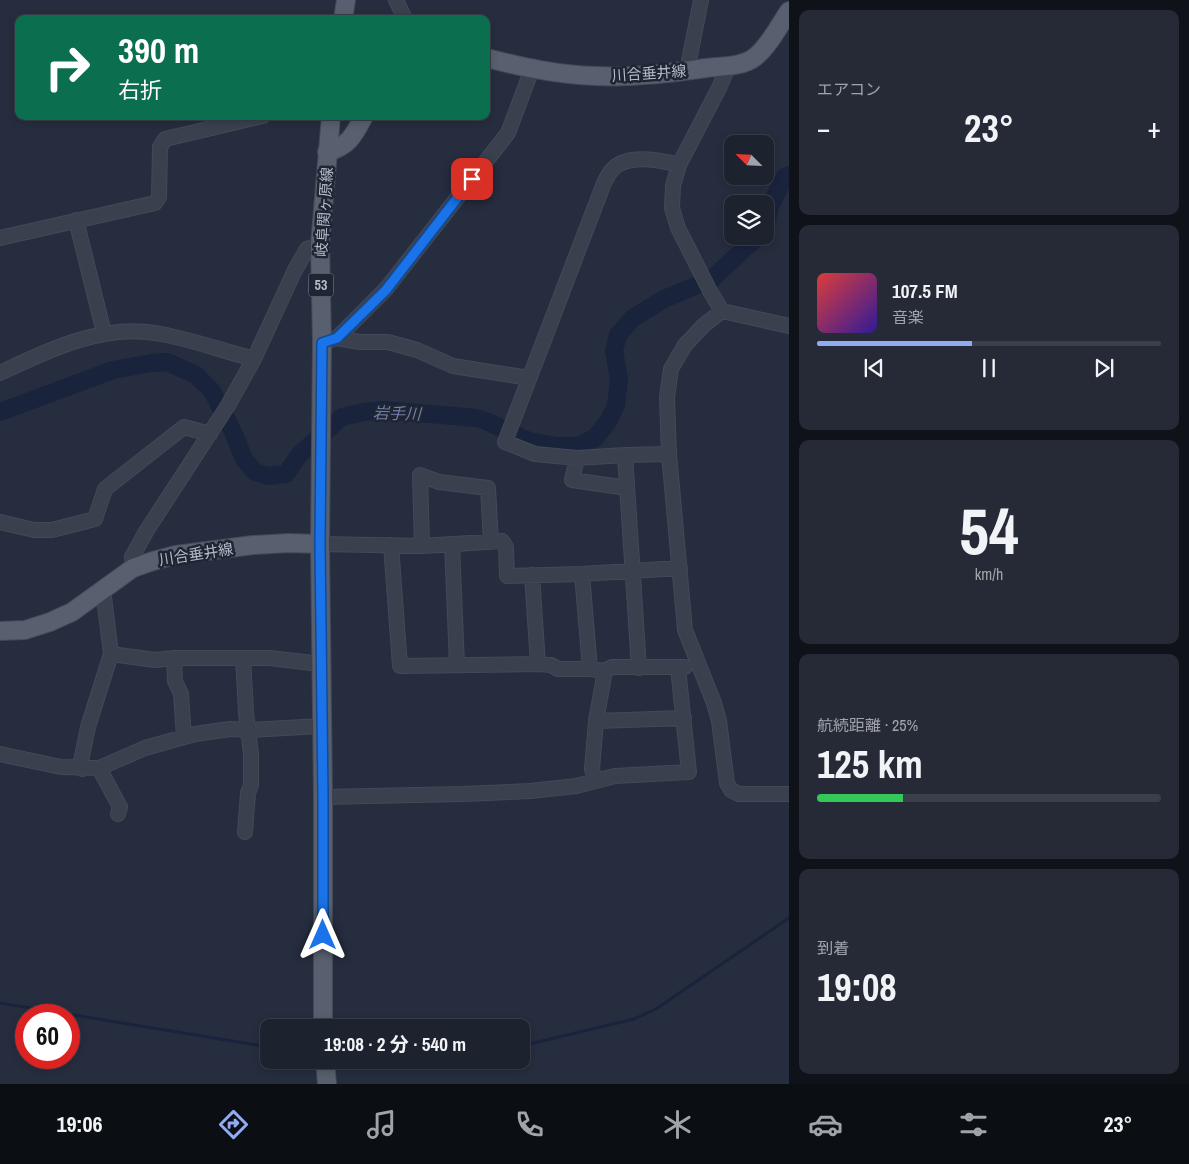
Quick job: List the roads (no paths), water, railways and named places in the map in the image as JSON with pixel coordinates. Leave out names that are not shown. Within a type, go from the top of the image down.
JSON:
[{"type":"main road","points":[[344,15],[346,0]]},
{"type":"main road","name":"川合垂井線","points":[[490,59],[532,69],[596,76],[629,76],[727,66],[754,58],[789,11]]},
{"type":"main road","name":"岐阜関ヶ原線","points":[[323,1019],[321,417],[329,341],[320,245],[331,120]]},
{"type":"main road","points":[[327,152],[339,149],[349,142],[362,120]]},
{"type":"main road","name":"川合垂井線","points":[[0,631],[25,630],[72,612],[133,568],[152,561],[176,555],[253,545],[320,544]]},
{"type":"street","points":[[396,0],[403,15]]},
{"type":"street","points":[[687,71],[701,0]]},
{"type":"street","points":[[727,66],[719,88],[679,164],[673,186],[672,208],[678,228],[710,291],[722,310],[789,326]]},
{"type":"street","points":[[329,341],[386,290],[508,133],[532,69]]},
{"type":"street","points":[[0,238],[155,203],[159,197],[160,147],[165,139],[246,120]]},
{"type":"street","points":[[669,454],[576,458],[536,454],[505,442],[604,183],[612,169],[625,160],[657,160],[679,164]]},
{"type":"street","points":[[76,220],[104,333]]},
{"type":"street","points":[[133,568],[132,557],[147,530],[212,431],[254,359],[307,249],[320,245]]},
{"type":"street","points":[[722,310],[704,324],[685,345],[671,369],[667,397],[669,454],[685,630],[714,703],[719,721],[727,783],[731,790],[739,794],[789,794]]},
{"type":"street","points":[[0,373],[62,345],[104,333],[160,333],[210,345],[233,354],[254,359]]},
{"type":"street","points":[[329,341],[388,342],[417,350],[453,366],[529,378]]},
{"type":"street","points":[[0,522],[34,530],[52,530],[95,519],[105,489],[184,427],[212,431]]},
{"type":"street","points":[[624,455],[640,668]]},
{"type":"street","points":[[576,458],[572,480],[627,488]]},
{"type":"street","points":[[422,546],[420,475],[440,482],[488,488],[491,541]]},
{"type":"street","points":[[320,544],[422,546],[502,541],[506,547],[507,576],[680,568]]},
{"type":"street","points":[[452,544],[457,665]]},
{"type":"street","points":[[391,545],[400,666],[538,664],[551,665],[558,668],[605,671],[612,668],[678,668],[698,666]]},
{"type":"street","points":[[582,574],[590,669]]},
{"type":"street","points":[[532,575],[538,664]]},
{"type":"street","points":[[82,769],[81,761],[88,728],[111,654],[103,589]]},
{"type":"street","points":[[111,654],[155,660],[174,658],[269,658],[321,664]]},
{"type":"street","points":[[174,658],[175,681],[181,694],[184,737]]},
{"type":"street","points":[[242,658],[251,754],[251,785],[248,793],[245,832]]},
{"type":"street","points":[[323,797],[530,791],[576,786],[615,776],[688,772],[678,668]]},
{"type":"street","points":[[595,780],[592,769],[596,721],[605,671]]},
{"type":"street","points":[[596,721],[684,718]]},
{"type":"street","points":[[0,754],[82,769],[99,768],[144,748],[184,737],[230,729],[248,730],[322,726]]},
{"type":"street","points":[[99,768],[120,807],[118,814]]},
{"type":"waterway","name":"岩手川","points":[[774,198],[785,177],[789,175]]},
{"type":"waterway","name":"岩手川","points":[[0,412],[113,370],[167,362],[196,375],[212,391],[234,434],[244,459],[255,472],[268,476],[286,474],[299,455],[342,417],[384,410],[476,418],[529,441],[556,446],[578,446],[595,438],[608,422],[616,405],[619,379],[614,351],[618,335],[633,318],[664,299],[712,279],[748,245]]},
{"type":"waterway","points":[[530,1044],[634,1019],[656,1009],[789,918]]},
{"type":"waterway","points":[[0,1003],[260,1046]]}]
